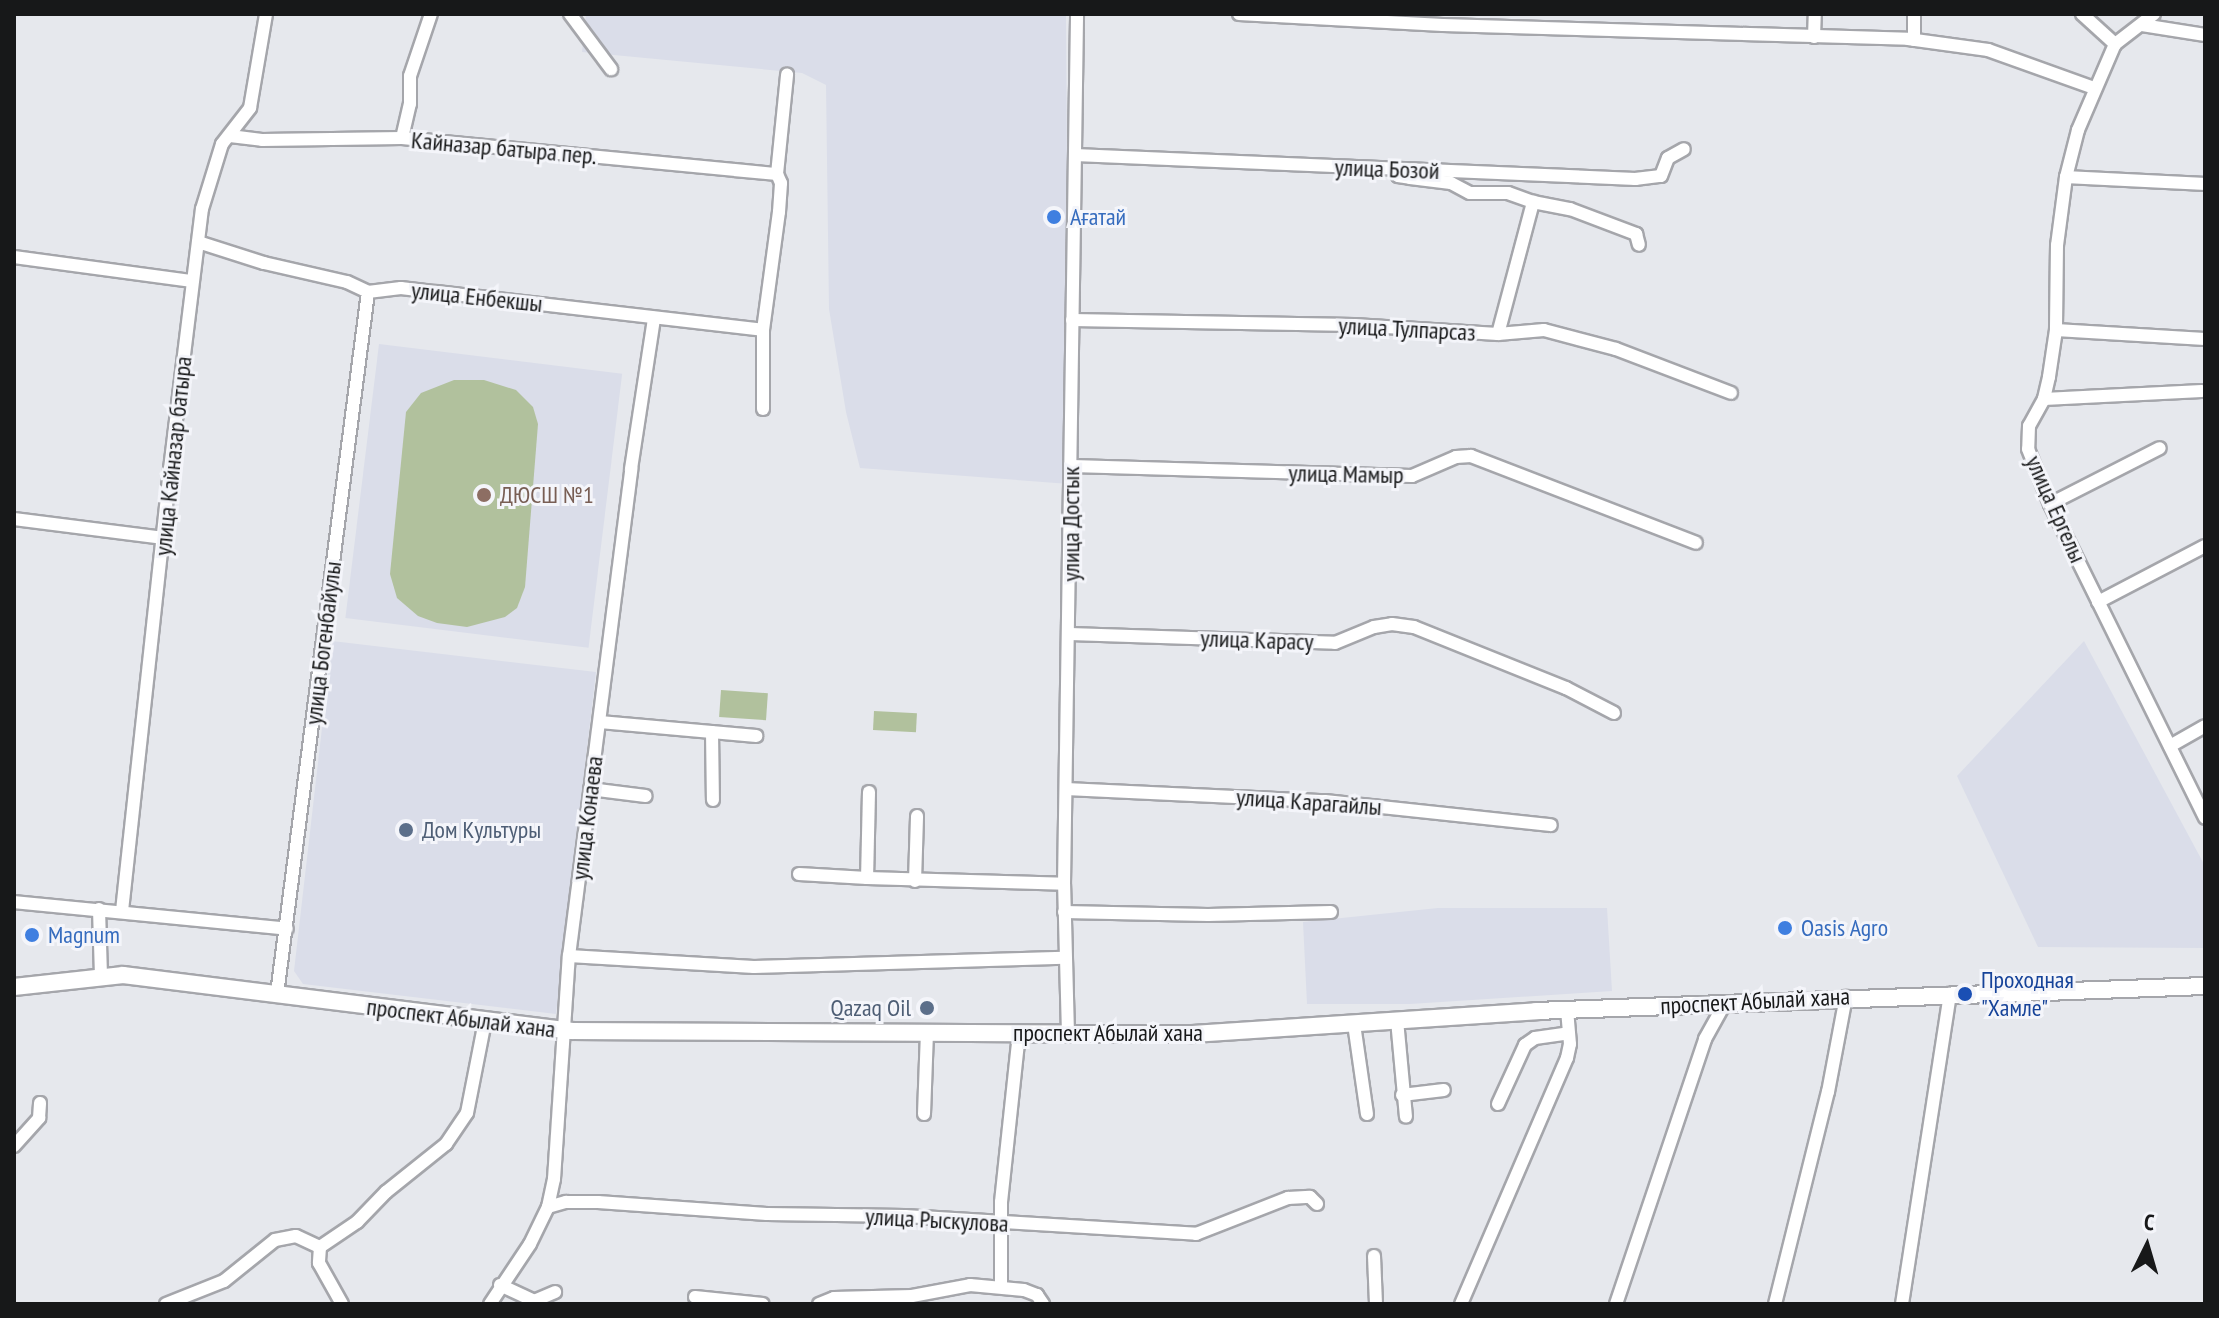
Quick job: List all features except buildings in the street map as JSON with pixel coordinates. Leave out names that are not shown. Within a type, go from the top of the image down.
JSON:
[{"type":"main road","name":"проспект Абылай хана","points":[[14,987],[101,976],[137,976],[562,1030],[1193,1034],[1567,1009],[2205,986]]},
{"type":"street","name":"улица Кайназар батыра","points":[[122,911],[198,242],[211,173],[222,144],[250,108],[266,14]]},
{"type":"street","points":[[402,138],[410,104],[410,76],[431,14]]},
{"type":"street","points":[[570,14],[611,69]]},
{"type":"street","name":"улица Достык","points":[[1068,1034],[1064,884],[1077,14]]},
{"type":"street","points":[[1239,14],[1443,25],[1914,40],[1988,50],[2094,88]]},
{"type":"street","points":[[1814,37],[1815,14]]},
{"type":"street","points":[[1914,14],[1914,40]]},
{"type":"street","points":[[2082,14],[2115,44]]},
{"type":"street","name":"улица Ергелы","points":[[2154,14],[2115,44],[2078,130],[2066,177],[2055,270],[2056,330],[2044,399],[2034,412],[2029,426],[2028,449],[2050,504],[2205,818]]},
{"type":"street","points":[[2142,25],[2205,35]]},
{"type":"street","points":[[763,409],[763,330],[779,212],[781,183],[777,174],[787,75]]},
{"type":"street","name":"Кайназар батыра пер.","points":[[230,136],[277,140],[402,138],[777,174]]},
{"type":"street","name":"улица Бозой","points":[[1075,155],[1644,178],[1661,176],[1668,158],[1684,149]]},
{"type":"street","points":[[1396,169],[1398,176],[1451,183],[1470,193],[1508,193],[1533,202],[1570,209],[1588,219],[1636,234],[1639,245]]},
{"type":"street","points":[[2066,177],[2205,184]]},
{"type":"street","points":[[1498,334],[1517,275],[1533,202]]},
{"type":"street","name":"улица Енбекшы","points":[[198,242],[264,263],[347,282],[368,292],[413,289],[763,330]]},
{"type":"street","points":[[14,257],[192,281]]},
{"type":"street","name":"улица Богенбайулы","points":[[277,994],[368,292]]},
{"type":"street","name":"улица Конаева","points":[[490,1304],[530,1244],[548,1207],[556,1164],[569,956],[654,318]]},
{"type":"street","name":"улица Тулпарсаз","points":[[1072,320],[1354,325],[1498,334],[1544,330],[1616,349],[1731,393]]},
{"type":"street","points":[[2056,330],[2205,339]]},
{"type":"street","points":[[2044,399],[2202,391]]},
{"type":"street","points":[[2050,504],[2160,448]]},
{"type":"street","name":"улица Мамыр","points":[[1072,466],[1412,476],[1456,457],[1471,456],[1696,543]]},
{"type":"street","points":[[14,519],[164,538]]},
{"type":"street","points":[[2098,602],[2205,546]]},
{"type":"street","name":"улица Карасу","points":[[1070,634],[1335,643],[1374,627],[1392,624],[1414,627],[1566,688],[1614,713]]},
{"type":"street","points":[[600,722],[756,736]]},
{"type":"street","points":[[2170,746],[2205,726]]},
{"type":"street","points":[[712,732],[713,800]]},
{"type":"street","points":[[590,789],[646,796]]},
{"type":"street","name":"улица Карагайлы","points":[[1066,789],[1325,801],[1551,825]]},
{"type":"street","points":[[867,878],[869,792]]},
{"type":"street","points":[[915,881],[917,816]]},
{"type":"street","points":[[799,874],[915,881],[1064,884]]},
{"type":"street","points":[[14,902],[287,929]]},
{"type":"street","points":[[99,909],[101,976]]},
{"type":"street","points":[[1064,912],[1208,915],[1331,912]]},
{"type":"street","points":[[569,956],[754,967],[1064,958]]},
{"type":"street","points":[[1902,1304],[1950,994]]},
{"type":"street","points":[[1775,1304],[1828,1092],[1846,997]]},
{"type":"street","points":[[1616,1304],[1705,1039],[1725,1003]]},
{"type":"street","points":[[1461,1304],[1567,1058],[1567,1009]]},
{"type":"street","points":[[1390,1113],[1405,1114],[1397,1020]]},
{"type":"street","points":[[320,1247],[357,1222],[386,1192],[446,1144],[467,1113],[485,1021]]},
{"type":"street","points":[[1354,1024],[1367,1114]]},
{"type":"street","points":[[924,1114],[927,1033]]},
{"type":"street","points":[[1498,1104],[1525,1045],[1535,1038],[1569,1033]]},
{"type":"street","points":[[1001,1287],[1002,1220],[1019,1034]]},
{"type":"street","points":[[1402,1095],[1444,1090]]},
{"type":"street","points":[[14,1146],[39,1118],[40,1103]]},
{"type":"street","name":"улица Рыскулова","points":[[548,1207],[566,1202],[598,1202],[767,1214],[1002,1220],[1015,1224],[1196,1234],[1288,1198],[1310,1197],[1317,1204]]},
{"type":"street","points":[[166,1304],[224,1281],[275,1240],[296,1236],[320,1247]]},
{"type":"street","points":[[320,1247],[319,1263],[342,1304]]},
{"type":"street","points":[[1374,1256],[1376,1304]]},
{"type":"street","points":[[500,1285],[534,1301],[555,1292]]},
{"type":"street","points":[[819,1304],[834,1298],[912,1296],[952,1286],[1001,1287],[1040,1299]]},
{"type":"street","points":[[695,1297],[763,1304]]},
{"type":"shaded area","points":[[586,14],[1066,14],[1069,484],[860,468],[846,412],[829,309],[826,85],[802,73],[582,52]]},
{"type":"shaded area","name":"ДЮСШ №1","points":[[379,344],[622,374],[589,648],[345,618]]},
{"type":"shaded area","points":[[332,641],[596,672],[556,1014],[303,984],[294,971]]},
{"type":"shaded area","points":[[2084,641],[2205,866],[2205,948],[2038,947],[1957,776]]},
{"type":"shaded area","points":[[1438,908],[1607,908],[1612,991],[1410,1004],[1307,1004],[1303,922]]},
{"type":"green space","points":[[454,380],[484,380],[516,390],[533,407],[538,424],[525,587],[517,608],[505,617],[467,627],[437,623],[418,616],[397,598],[390,574],[406,412],[421,393]]},
{"type":"green space","points":[[721,690],[768,693],[766,720],[719,717]]},
{"type":"green space","points":[[874,711],[917,713],[916,732],[873,730]]},
{"type":"place","name":"Ағатай","points":[[1054,217]]},
{"type":"place","name":"ДЮСШ №1","points":[[484,495]]},
{"type":"place","name":"Дом Культуры","points":[[406,830]]},
{"type":"place","name":"Oasis Agro","points":[[1785,928]]},
{"type":"place","name":"Magnum","points":[[32,935]]},
{"type":"place","name":"Проходная \"Хамле\"","points":[[1965,994]]},
{"type":"place","name":"Qazaq Oil","points":[[927,1008]]}]
